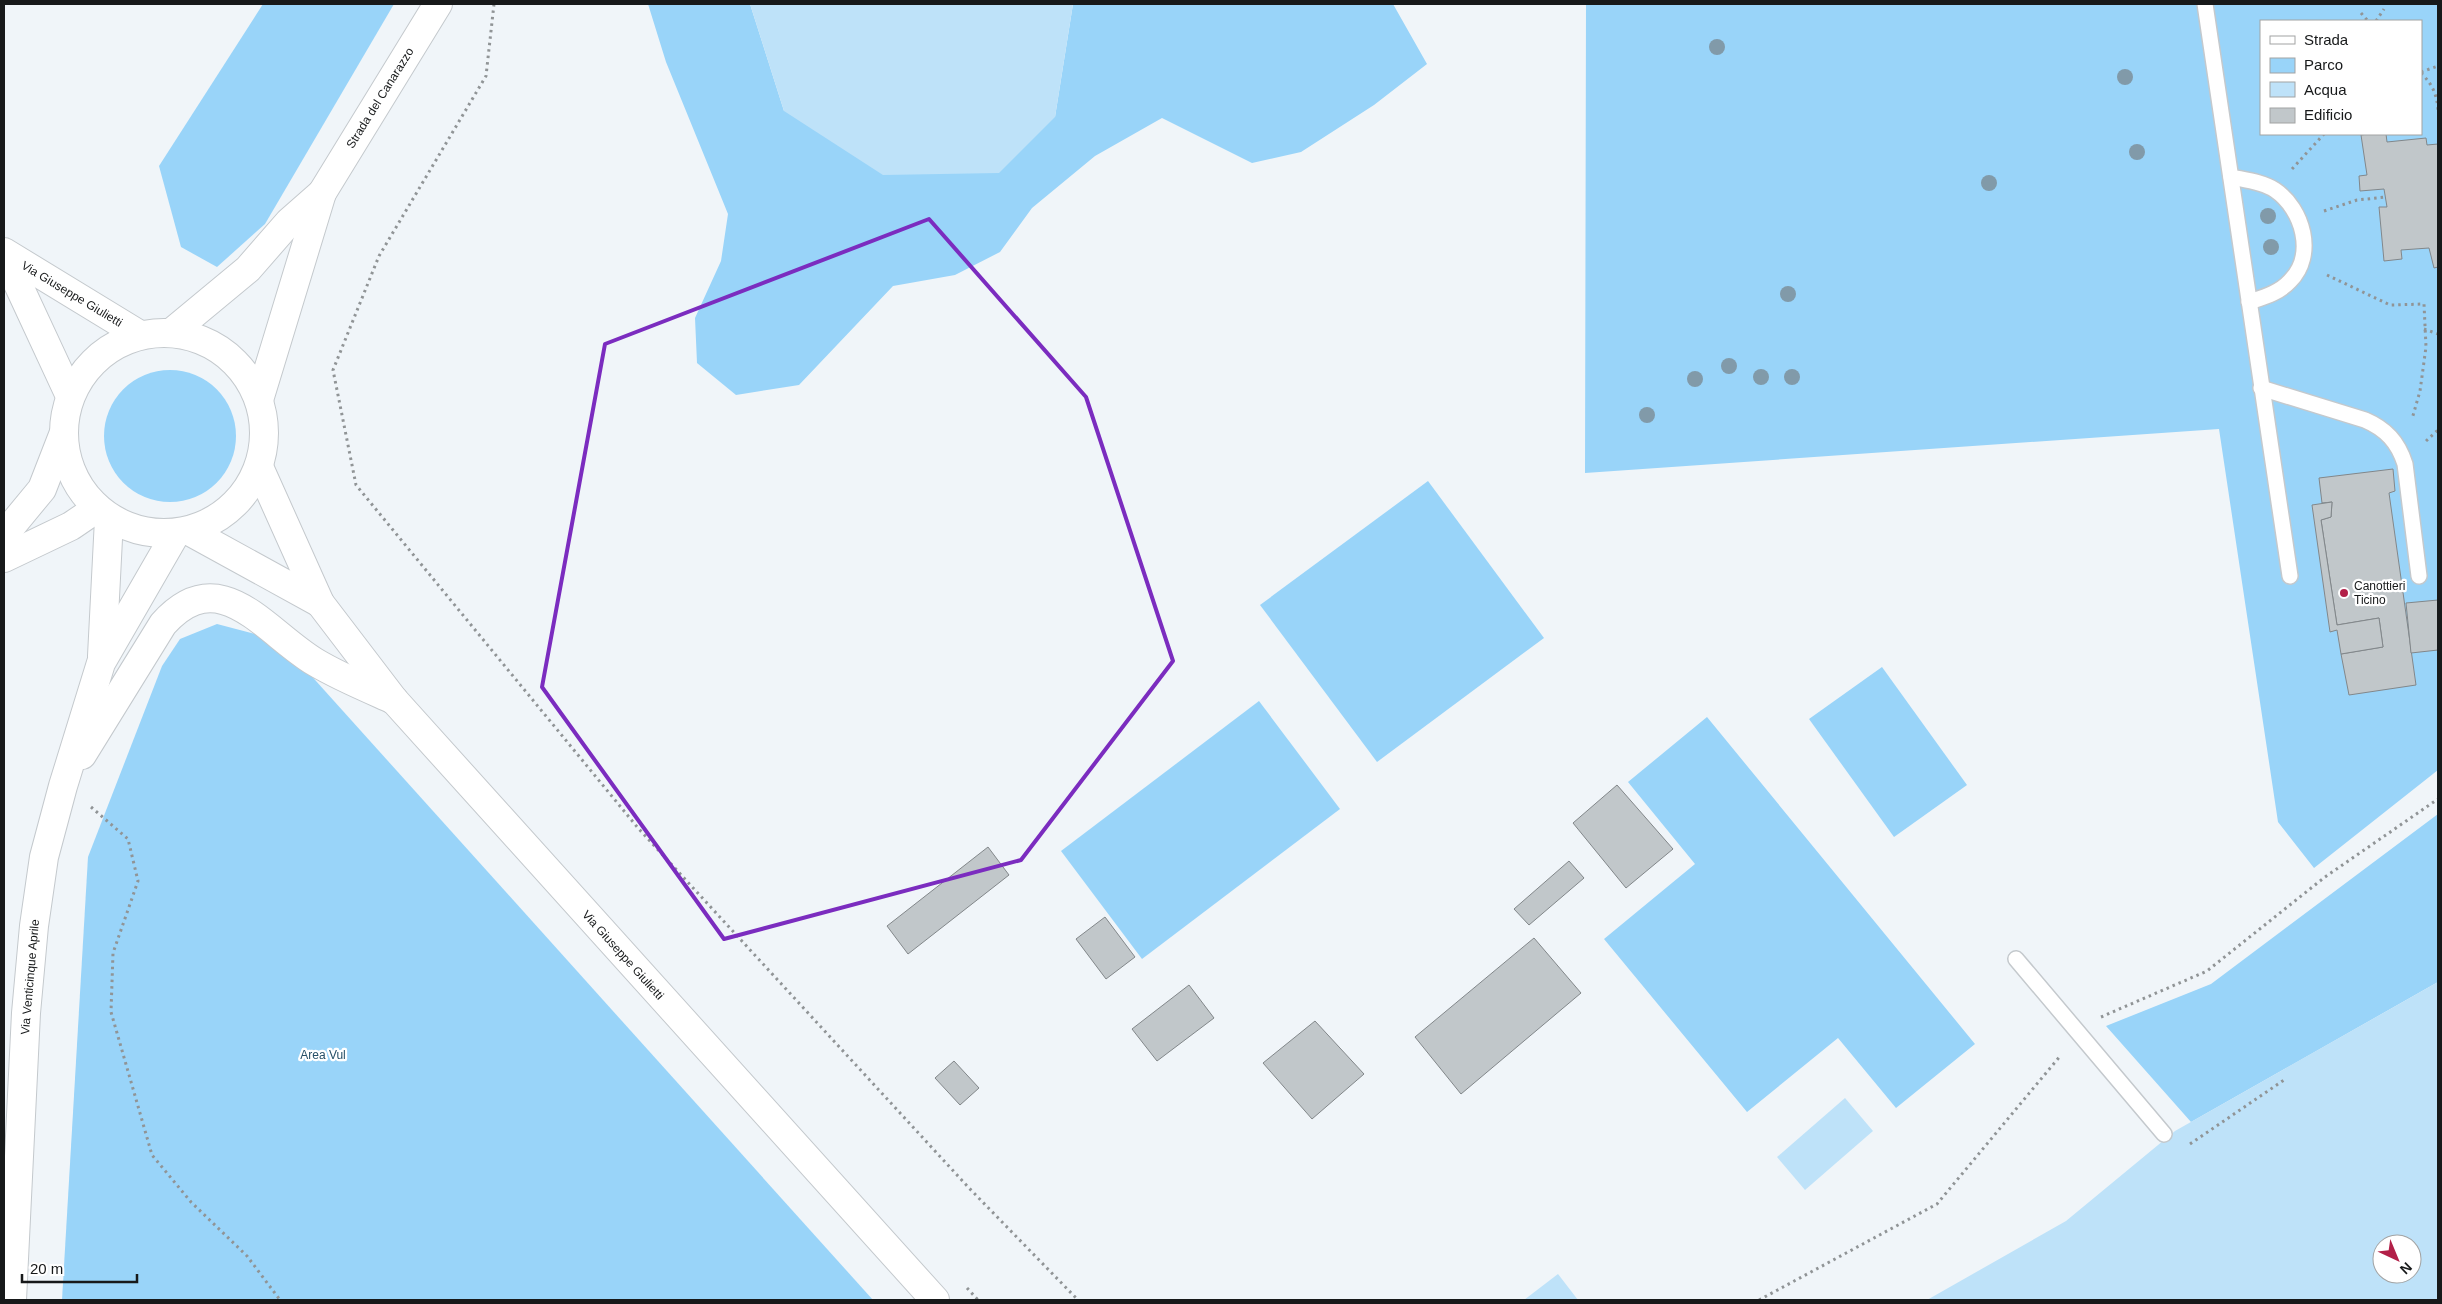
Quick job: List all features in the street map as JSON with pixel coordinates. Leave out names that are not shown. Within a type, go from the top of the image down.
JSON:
[{"type":"street","name":"Strada del Canarazzo","points":[[259,400],[322,193],[438,4]]},
{"type":"street","name":"Strada del Canarazzo","points":[[172,332],[248,269],[289,222],[322,193]]},
{"type":"street","name":"Via Giuseppe Giulietti","points":[[4,253],[140,335]]},
{"type":"street","name":"Via Giuseppe Giulietti","points":[[4,253],[70,396]]},
{"type":"street","points":[[172,332],[201,339],[226,354],[246,374],[259,400],[265,434],[259,467],[248,489],[232,507],[212,522],[182,532],[145,532],[130,528],[103,514],[79,488],[67,463],[63,435],[65,415],[70,396],[82,375],[98,357],[118,343],[140,335],[172,332]]},
{"type":"street","points":[[4,535],[42,489],[63,435]]},
{"type":"street","name":"Via Giuseppe Giulietti","points":[[259,467],[320,603],[394,700],[935,1300]]},
{"type":"street","points":[[4,558],[71,526],[103,514]]},
{"type":"street","name":"Via Venticinque Aprile","points":[[101,663],[103,514]]},
{"type":"street","name":"Via Giuseppe Giulietti","points":[[182,532],[320,603]]},
{"type":"street","name":"Via Venticinque Aprile","points":[[12,1300],[26,1013],[34,926],[44,856],[63,786],[101,663],[182,532]]},
{"type":"street","points":[[63,786],[163,624],[174,611],[190,602],[209,597],[238,604],[313,661],[342,677],[394,700]]},
{"type":"street","points":[[4,1156],[20,1124]]},
{"type":"lane","points":[[2205,4],[2290,576]]},
{"type":"lane","points":[[2230,177],[2274,190],[2290,202],[2302,224],[2304,244],[2301,263],[2291,281],[2272,295],[2249,302]]},
{"type":"lane","points":[[2261,388],[2365,420],[2381,427],[2401,450],[2405,464],[2419,576]]},
{"type":"lane","points":[[2016,959],[2164,1134]]},
{"type":"path","points":[[494,4],[486,76],[379,256],[333,370],[356,485],[638,828],[969,1188],[1078,1300]]},
{"type":"path","points":[[2377,20],[2384,9]]},
{"type":"path","points":[[2361,13],[2367,20]]},
{"type":"path","points":[[2422,72],[2438,66]]},
{"type":"path","points":[[2422,73],[2430,82],[2437,97],[2438,110]]},
{"type":"path","points":[[2274,190],[2323,135]]},
{"type":"path","points":[[2302,224],[2320,212],[2357,200],[2386,197]]},
{"type":"path","points":[[2301,263],[2390,305],[2424,304],[2426,347],[2420,391],[2411,424],[2401,450]]},
{"type":"path","points":[[2424,329],[2438,334]]},
{"type":"path","points":[[63,786],[128,839],[138,881],[113,953],[111,1012],[152,1155],[191,1202],[247,1256],[280,1300]]},
{"type":"path","points":[[2187,1146],[2284,1080]]},
{"type":"highlighted area","points":[[929,219],[1086,397],[1173,661],[1021,860],[724,939],[542,687],[605,344]]},
{"type":"green space","points":[[263,4],[394,4],[265,224],[217,267],[181,247],[159,166]]},
{"type":"green space","points":[[648,4],[750,4],[784,111],[1055,117],[1073,4],[1393,4],[1427,64],[1374,105],[1301,152],[1252,163],[1162,118],[1095,156],[1032,208],[1000,252],[955,275],[893,286],[799,385],[736,395],[697,363],[695,318],[721,261],[728,214],[666,62]]},
{"type":"green space","name":"Canottieri Ticino","points":[[1586,4],[2438,4],[2438,770],[2314,868],[2278,822],[2219,429],[1585,473]]},
{"type":"green space","points":[[170,370],[195,375],[206,381],[216,390],[225,400],[231,411],[236,436],[231,461],[225,472],[216,482],[206,491],[195,497],[170,502],[145,497],[134,491],[124,482],[115,472],[109,461],[104,436],[109,411],[115,400],[124,390],[134,381],[145,375]]},
{"type":"green space","points":[[1428,481],[1544,638],[1377,762],[1260,605]]},
{"type":"green space","name":"Area Vul","points":[[217,624],[267,637],[307,671],[873,1300],[62,1300],[88,857],[162,666],[180,639]]},
{"type":"green space","points":[[1882,667],[1967,785],[1894,837],[1809,719]]},
{"type":"green space","points":[[1259,701],[1340,809],[1142,959],[1061,851]]},
{"type":"green space","points":[[1707,717],[1975,1044],[1896,1108],[1838,1038],[1747,1112],[1604,939],[1695,864],[1628,782]]},
{"type":"green space","points":[[2438,814],[2438,982],[2191,1122],[2106,1026],[2211,984]]},
{"type":"water","points":[[750,4],[1073,4],[1055,117],[999,173],[883,175],[784,111]]},
{"type":"water","points":[[2438,982],[2438,1300],[1927,1300],[2066,1221],[2175,1131]]},
{"type":"water","points":[[1845,1098],[1873,1131],[1805,1190],[1777,1157]]},
{"type":"water","points":[[1558,1274],[1578,1300],[1524,1300]]},
{"type":"building","points":[[2361,135],[2386,135],[2387,142],[2426,138],[2427,145],[2438,144],[2438,267],[2434,268],[2429,248],[2401,250],[2402,259],[2384,261],[2379,207],[2387,207],[2384,189],[2360,191],[2359,176],[2367,175]]},
{"type":"building","points":[[2393,469],[2395,491],[2389,493],[2416,685],[2349,695],[2341,654],[2383,647],[2379,618],[2337,625],[2321,520],[2331,517],[2332,502],[2322,503],[2319,478]]},
{"type":"building","points":[[2332,502],[2331,517],[2321,520],[2337,625],[2379,618],[2383,647],[2341,654],[2337,630],[2330,632],[2312,505]]},
{"type":"building","points":[[2438,600],[2438,650],[2411,653],[2406,603]]},
{"type":"building","points":[[1617,785],[1673,849],[1626,888],[1573,823]]},
{"type":"building","points":[[988,847],[1009,875],[908,954],[887,926]]},
{"type":"building","points":[[1569,861],[1584,878],[1529,925],[1514,909]]},
{"type":"building","points":[[1105,917],[1135,957],[1106,979],[1076,939]]},
{"type":"building","points":[[1534,938],[1581,993],[1461,1094],[1415,1037]]},
{"type":"building","points":[[1189,985],[1214,1018],[1157,1061],[1132,1029]]},
{"type":"building","points":[[1315,1021],[1364,1074],[1312,1119],[1263,1063]]},
{"type":"building","points":[[954,1061],[979,1088],[960,1105],[935,1078]]},
{"type":"place","name":"Canottieri Ticino","points":[[2344,593]]}]
